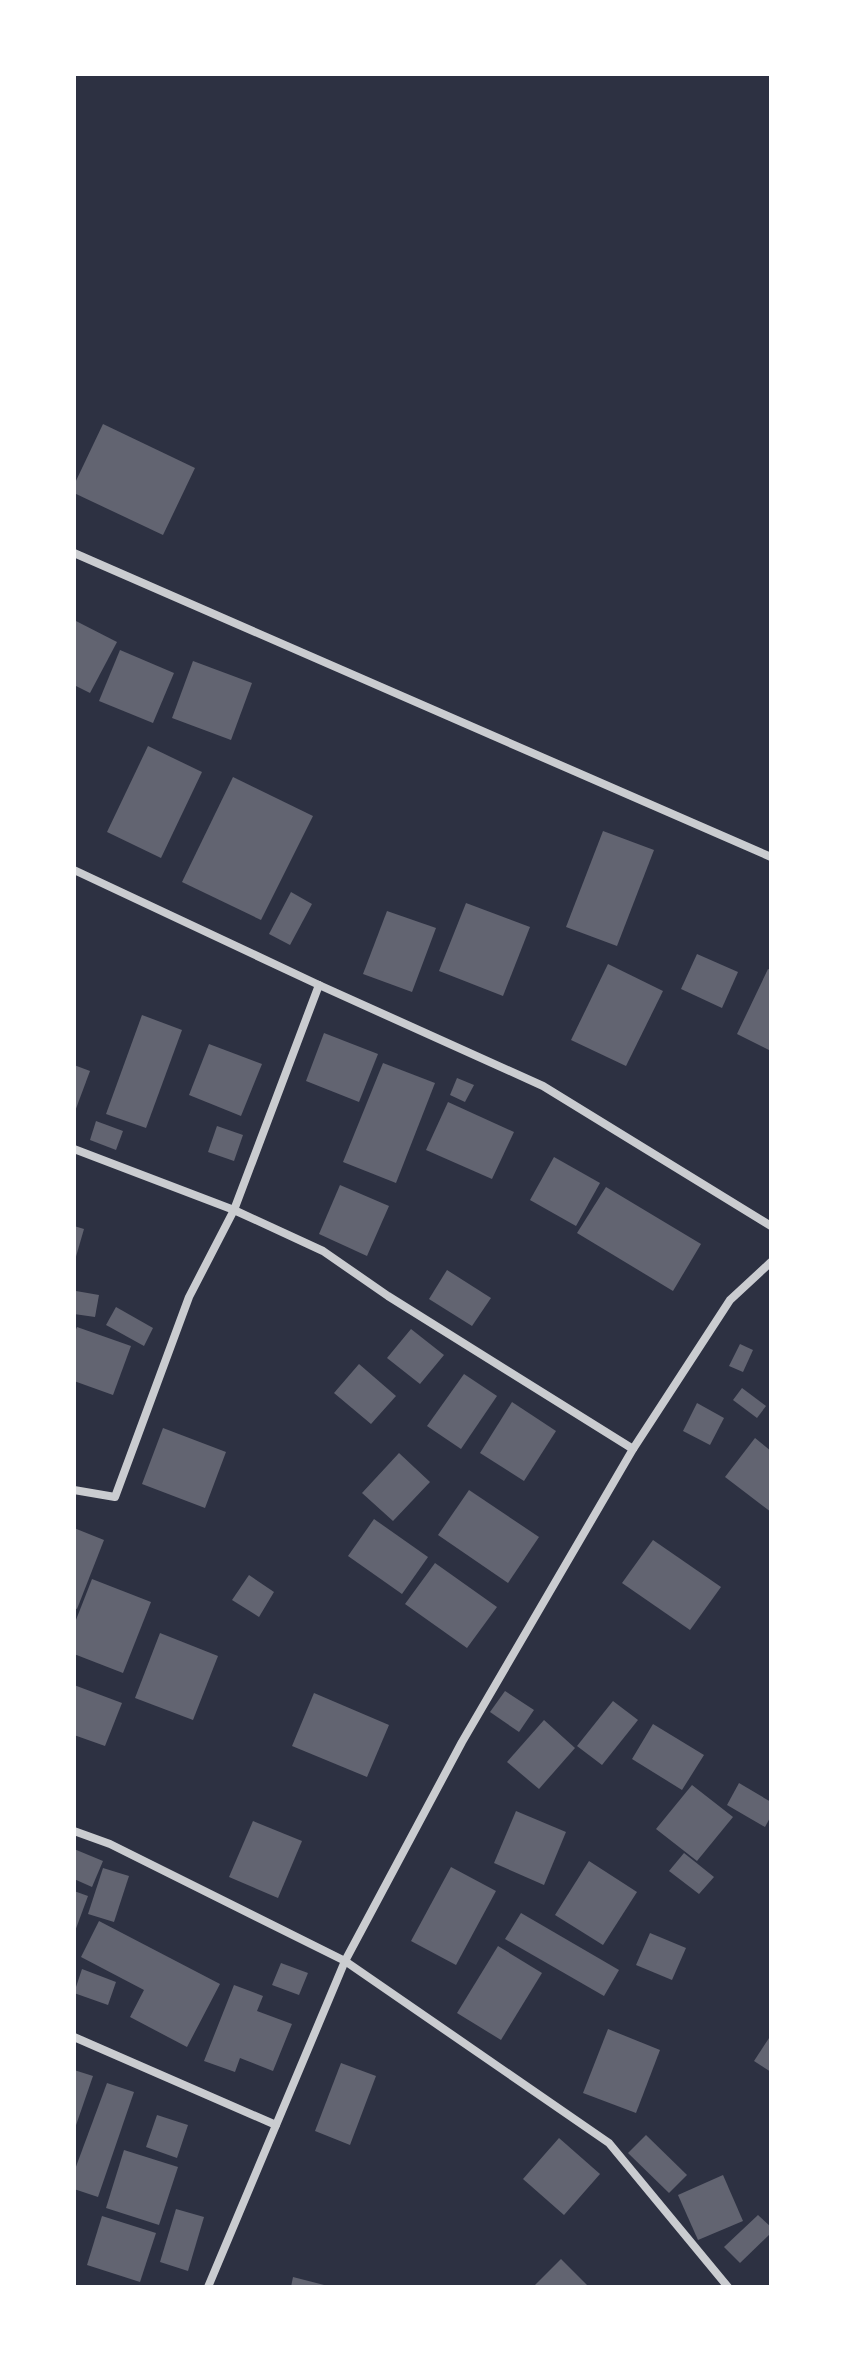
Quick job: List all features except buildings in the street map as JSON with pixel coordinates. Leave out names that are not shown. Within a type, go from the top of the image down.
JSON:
[{"type":"street","points":[[74,553],[771,857]]},
{"type":"street","points":[[74,870],[543,1086],[771,1226]]},
{"type":"street","points":[[74,1490],[115,1497],[189,1297],[234,1210],[319,985]]},
{"type":"street","points":[[74,1149],[234,1210],[323,1251],[388,1296],[633,1449]]},
{"type":"street","points":[[208,2287],[345,1961],[462,1742],[633,1449],[730,1300],[771,1262]]},
{"type":"street","points":[[74,1831],[110,1844],[345,1961],[609,2143],[728,2287]]},
{"type":"street","points":[[74,2037],[276,2125]]}]
